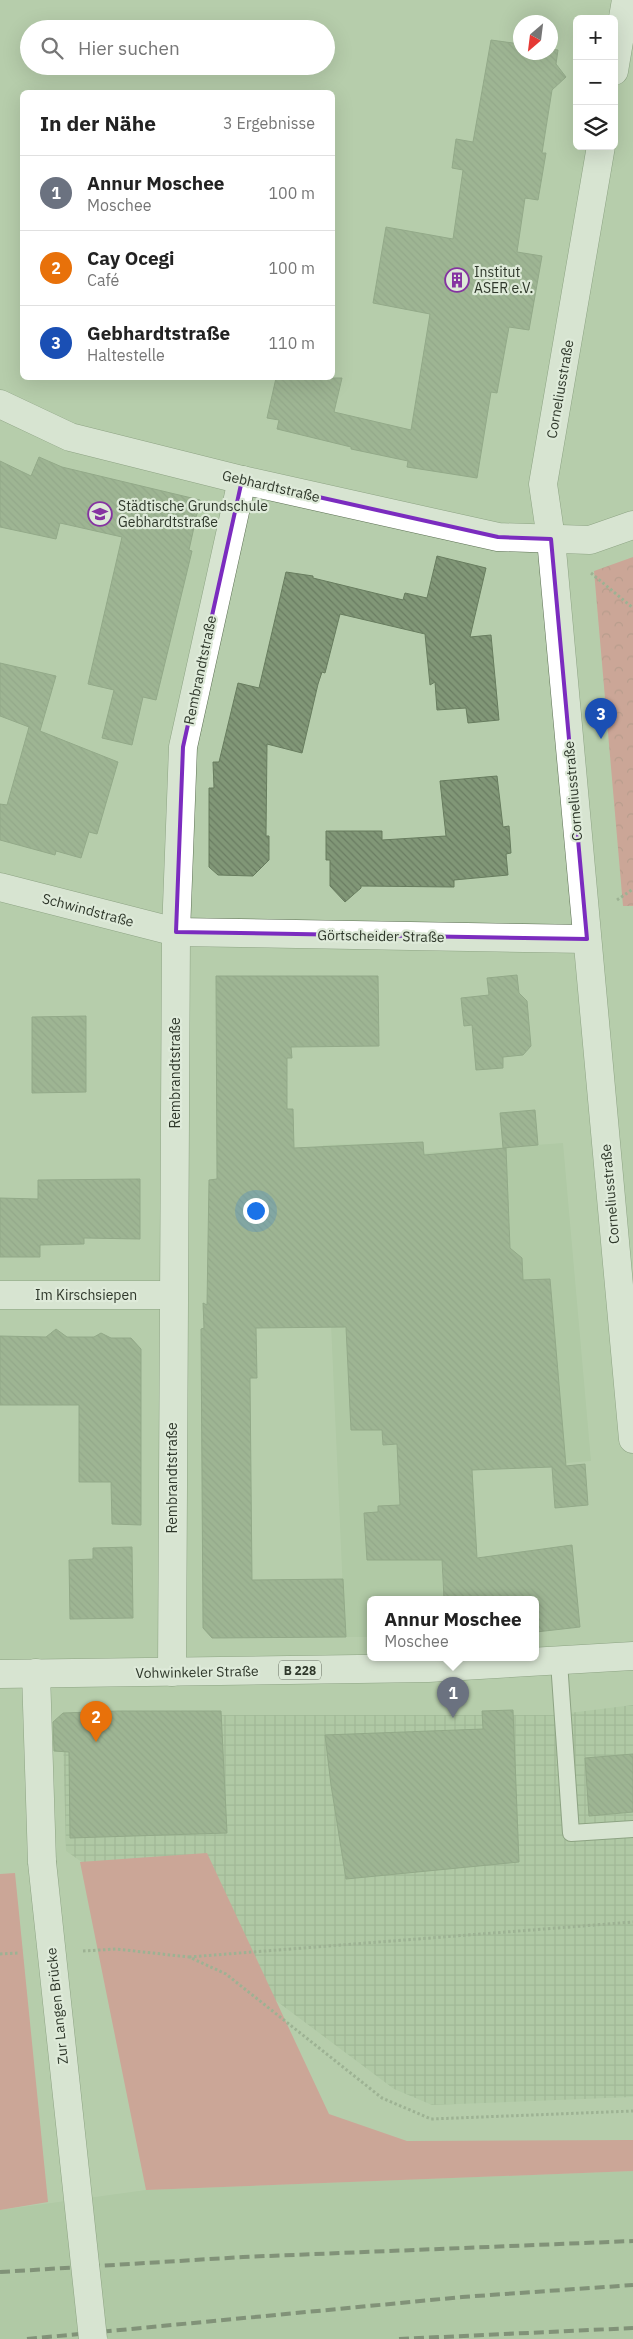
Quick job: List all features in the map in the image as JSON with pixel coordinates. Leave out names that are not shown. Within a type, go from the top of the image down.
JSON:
[{"type":"street","points":[[616,60],[626,0]]},
{"type":"street","name":"Corneliusstraße","points":[[600,150],[544,484],[551,539],[633,1439]]},
{"type":"street","name":"Gebhardtstraße","points":[[0,404],[70,438],[242,480],[498,537],[590,540],[633,524]]},
{"type":"street","name":"Rembrandtstraße","points":[[172,1672],[176,932],[183,747],[242,480]]},
{"type":"street","name":"Schwindstraße","points":[[0,887],[176,932]]},
{"type":"street","name":"Görtscheider Straße","points":[[176,932],[587,939]]},
{"type":"street","name":"Im Kirschsiepen","points":[[0,1295],[173,1295]]},
{"type":"street","name":"Vohwinkeler Straße","points":[[0,1674],[428,1668],[559,1662],[633,1656]]},
{"type":"street","name":"Zur Langen Brücke","points":[[36,1673],[42,1862],[93,2339]]},
{"type":"lane","points":[[559,1662],[571,1833],[633,1830]]},
{"type":"path","points":[[116,1949],[189,1957],[633,1922]]},
{"type":"path","points":[[189,1957],[226,1974],[382,2098],[431,2119],[633,2111]]},
{"type":"highlighted area","points":[[242,480],[498,537],[551,539],[587,939],[176,932],[183,747]]},
{"type":"shaded area","points":[[423,1142],[424,1153],[563,1143],[591,1461],[438,1473],[443,1596],[367,1596],[367,1637],[345,1637],[323,1145]]},
{"type":"shaded area","points":[[633,1705],[633,2097],[432,2105],[394,2089],[215,1955],[66,1851],[63,1735],[80,1715],[553,1715]]},
{"type":"shaded area","points":[[633,2171],[633,2339],[0,2339],[0,2210],[146,2190]]},
{"type":"green space","points":[[633,557],[633,906],[623,906],[594,571]]},
{"type":"green space","points":[[207,1853],[329,2114],[407,2141],[633,2140],[633,2171],[146,2190],[80,1862]]},
{"type":"green space","points":[[15,1873],[48,2202],[0,2210],[0,1874]]},
{"type":"building","points":[[491,40],[513,43],[513,60],[557,60],[556,64],[566,77],[552,90],[542,153],[546,153],[538,200],[525,198],[517,252],[542,256],[529,330],[509,327],[497,393],[491,392],[477,478],[407,467],[408,461],[351,449],[351,447],[277,429],[279,420],[267,418],[276,380],[335,380],[335,378],[342,378],[334,412],[411,430],[430,314],[373,303],[386,227],[453,239],[463,170],[452,168],[456,139],[473,142]]},
{"type":"building","points":[[39,457],[62,467],[200,500],[189,550],[192,551],[156,700],[143,697],[132,745],[102,738],[114,690],[88,684],[122,537],[60,523],[56,539],[0,527],[0,461],[31,476]]},
{"type":"building","points":[[437,556],[486,568],[470,637],[491,635],[499,720],[468,723],[466,708],[437,710],[435,682],[430,685],[425,634],[340,614],[325,673],[322,672],[318,684],[302,753],[267,744],[266,836],[269,836],[269,860],[253,876],[218,875],[209,867],[209,788],[214,788],[213,762],[219,762],[238,683],[259,688],[286,572],[313,576],[313,578],[403,600],[405,593],[427,598]]},
{"type":"building","points":[[0,663],[56,676],[40,731],[118,762],[97,834],[89,832],[81,858],[56,851],[55,855],[0,840],[0,804],[7,805],[29,727],[0,716]]},
{"type":"building","points":[[497,776],[503,827],[509,826],[511,853],[506,854],[508,875],[454,880],[454,887],[361,886],[345,902],[330,886],[330,860],[326,860],[326,831],[382,831],[382,840],[446,836],[440,781]]},
{"type":"building","points":[[517,975],[519,993],[527,1001],[531,1046],[523,1055],[503,1057],[503,1068],[476,1070],[472,1025],[464,1026],[461,998],[489,995],[487,978]]},
{"type":"building","points":[[216,976],[378,976],[379,1046],[291,1047],[292,1058],[287,1058],[287,1109],[293,1109],[294,1148],[423,1142],[424,1155],[506,1148],[510,1248],[522,1258],[523,1280],[550,1279],[566,1466],[585,1464],[588,1505],[555,1508],[552,1467],[472,1470],[477,1558],[572,1545],[580,1627],[539,1632],[539,1596],[444,1596],[442,1560],[367,1560],[364,1513],[378,1512],[378,1506],[400,1505],[397,1444],[383,1445],[382,1430],[351,1430],[346,1327],[256,1328],[257,1378],[250,1378],[252,1580],[343,1579],[346,1637],[212,1638],[203,1628],[201,1329],[204,1328],[203,1303],[207,1305],[209,1180],[217,1179]]},
{"type":"building","points":[[86,1016],[86,1092],[32,1093],[32,1017]]},
{"type":"building","points":[[535,1110],[538,1145],[503,1148],[500,1113]]},
{"type":"building","points":[[140,1179],[140,1239],[84,1238],[84,1244],[40,1245],[40,1257],[0,1257],[0,1198],[38,1199],[38,1180]]},
{"type":"building","points":[[56,1329],[67,1337],[94,1337],[101,1333],[111,1338],[131,1338],[141,1349],[141,1525],[112,1524],[111,1482],[79,1482],[79,1405],[0,1405],[0,1336],[46,1337]]},
{"type":"building","points":[[132,1547],[133,1618],[70,1619],[69,1560],[93,1559],[93,1548]]},
{"type":"building","points":[[513,1710],[519,1862],[346,1879],[325,1735],[483,1729],[482,1711]]},
{"type":"building","points":[[221,1711],[227,1833],[70,1838],[69,1752],[54,1751],[53,1722],[63,1713]]},
{"type":"building","points":[[633,1754],[633,1812],[589,1816],[585,1758]]},
{"type":"railway","points":[[0,2272],[243,2257],[633,2241]]},
{"type":"railway","points":[[27,2339],[462,2297],[633,2285]]},
{"type":"railway","points":[[399,2339],[633,2328]]},
{"type":"place","name":"Institut ASER e.V.","points":[[457,280]]},
{"type":"place","name":"Städtische Grundschule Gebhardtstraße","points":[[100,514]]},
{"type":"place","name":"Gebhardtstraße","points":[[601,739]]},
{"type":"place","name":"Annur Moschee","points":[[453,1718]]},
{"type":"place","name":"Cay Ocegi","points":[[96,1742]]}]
